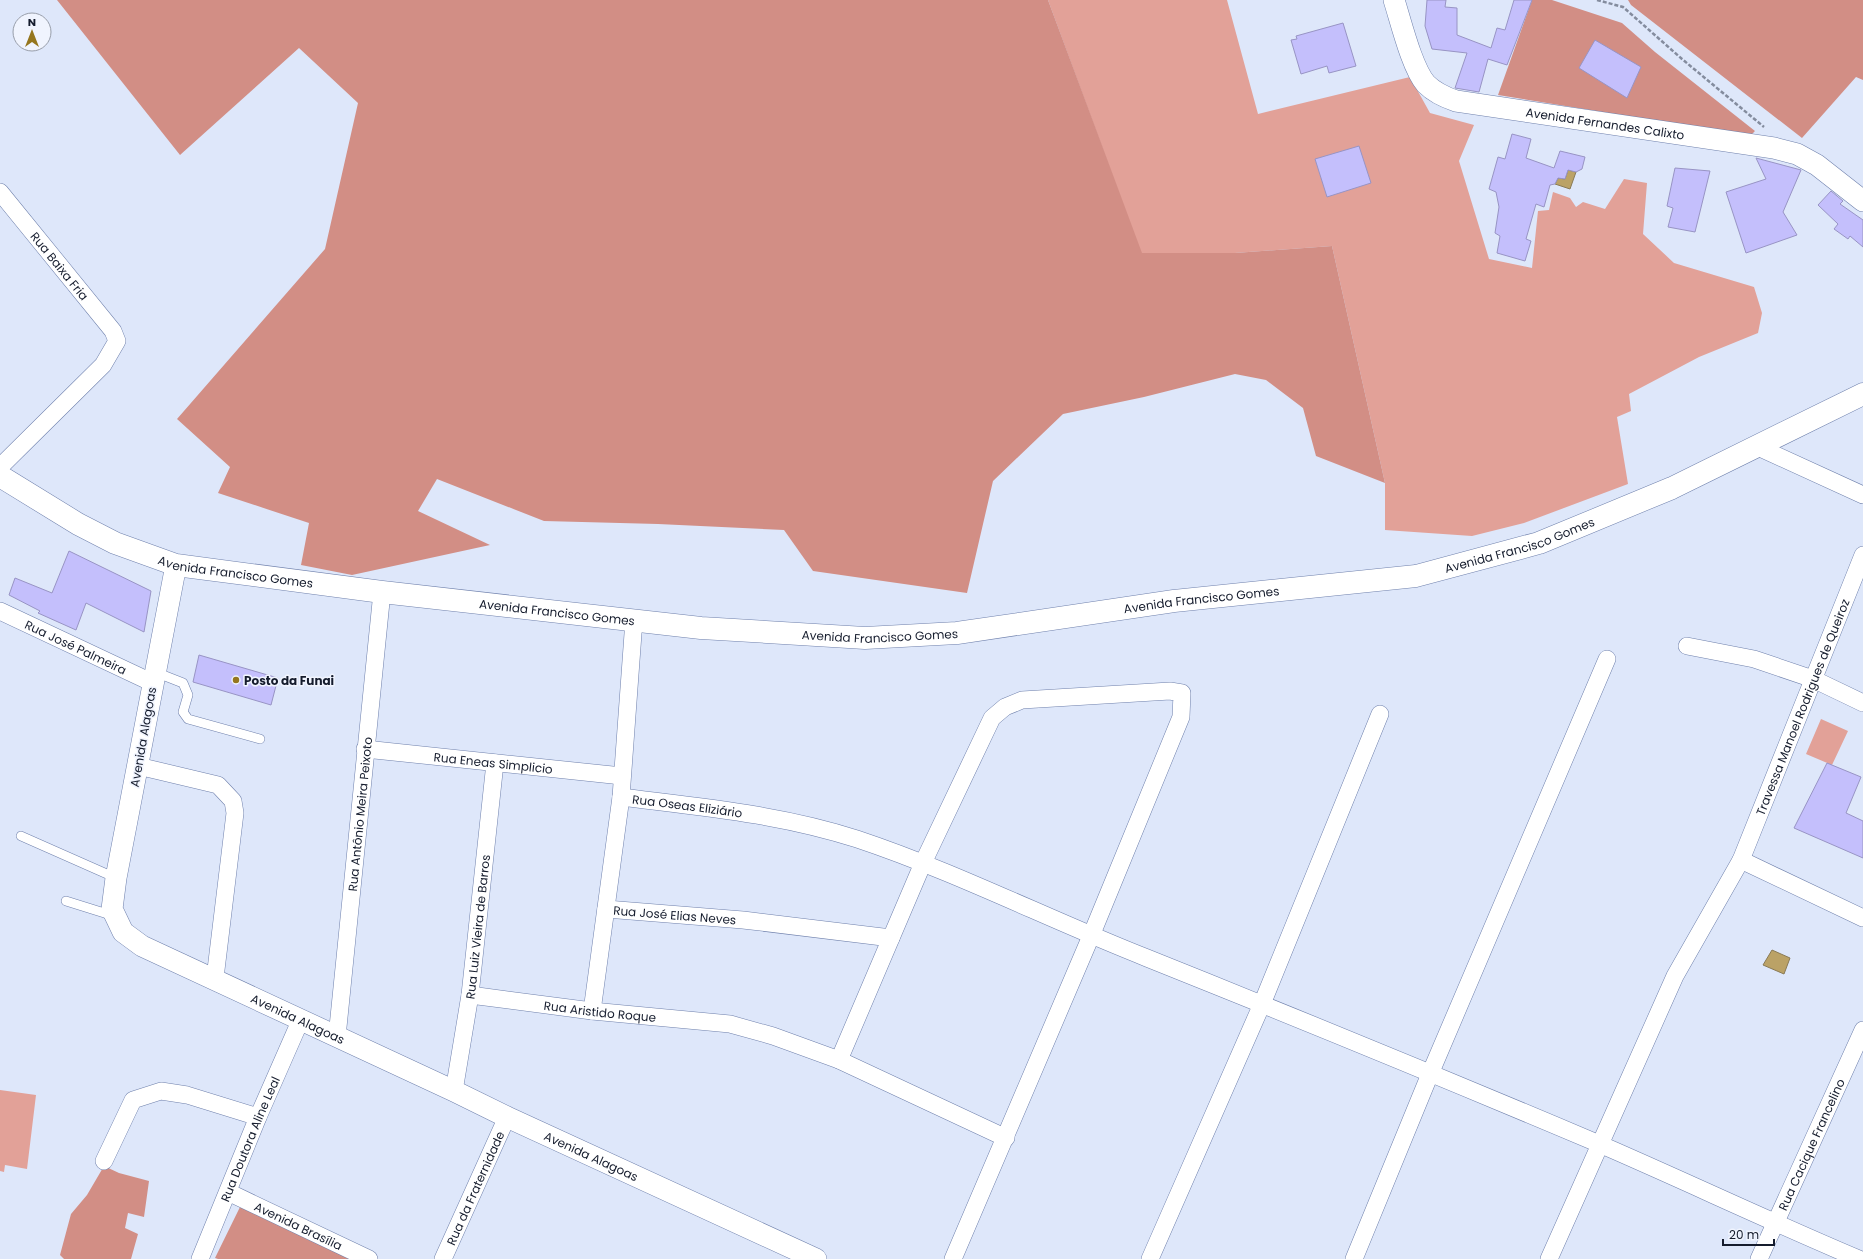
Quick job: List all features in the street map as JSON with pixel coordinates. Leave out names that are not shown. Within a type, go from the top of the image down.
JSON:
[{"type":"main road","name":"Avenida Francisco Gomes","points":[[0,476],[102,537],[176,565],[382,592],[701,628],[865,638],[957,633],[1174,601],[1416,576],[1539,543],[1672,488],[1863,394]]},
{"type":"street","name":"Avenida Fernandes Calixto","points":[[1394,0],[1414,60],[1425,83],[1439,95],[1456,102],[1774,148],[1797,154],[1817,165],[1863,201]]},
{"type":"street","name":"Rua Baixa Fria","points":[[0,192],[113,332],[117,341],[103,365],[0,467]]},
{"type":"street","points":[[1758,447],[1863,495]]},
{"type":"street","name":"Travessa Manoel Rodrigues de Queiroz","points":[[1549,1259],[1674,976],[1741,860],[1863,554]]},
{"type":"street","name":"Avenida Alagoas","points":[[176,565],[116,878],[112,909],[123,932],[142,946],[215,978],[508,1117],[816,1259]]},
{"type":"street","name":"Rua Antônio Meira Peixoto","points":[[337,1037],[382,592]]},
{"type":"street","name":"Rua José Palmeira","points":[[0,611],[154,677]]},
{"type":"street","points":[[592,1012],[621,797],[634,620]]},
{"type":"street","points":[[1687,646],[1754,659],[1813,679],[1863,703]]},
{"type":"street","points":[[1354,1259],[1430,1074],[1607,659]]},
{"type":"street","points":[[838,1060],[923,863],[992,718],[1005,708],[1022,700],[1170,690],[1182,693],[1181,717],[1006,1138],[952,1259]]},
{"type":"street","points":[[1150,1259],[1262,1004],[1380,714]]},
{"type":"street","name":"Rua Eneas Simplicio","points":[[365,749],[622,776]]},
{"type":"street","name":"Rua Luiz Vieira de Barros","points":[[454,1091],[470,995],[495,763]]},
{"type":"street","points":[[138,766],[218,786],[233,801],[235,813],[215,978]]},
{"type":"street","name":"Rua Oseas Eliziário","points":[[621,797],[754,814],[854,839],[923,863],[1091,936],[1262,1004],[1599,1144],[1774,1224],[1859,1259]]},
{"type":"street","points":[[1741,860],[1863,918]]},
{"type":"street","name":"Rua José Elias Neves","points":[[606,909],[743,920],[891,938]]},
{"type":"street","name":"Rua Aristido Roque","points":[[470,995],[592,1012],[730,1024],[773,1036],[838,1060],[1006,1138]]},
{"type":"street","name":"Rua Doutora Aline Leal","points":[[200,1259],[258,1117],[301,1019]]},
{"type":"street","name":"Rua Cacique Francelino","points":[[1759,1259],[1863,1030]]},
{"type":"street","points":[[104,1161],[133,1100],[161,1091],[187,1095],[258,1117]]},
{"type":"street","name":"Rua da Fraternidade","points":[[443,1259],[508,1117]]},
{"type":"street","name":"Avenida Brasília","points":[[228,1192],[369,1259]]},
{"type":"lane","points":[[154,677],[183,684],[188,694],[183,712],[188,718],[260,739]]},
{"type":"lane","points":[[21,836],[116,878]]},
{"type":"lane","points":[[66,901],[116,917]]},
{"type":"path","points":[[1597,0],[1623,7],[1682,59],[1766,129]]},
{"type":"shaded area","points":[[57,0],[1048,0],[1142,253],[1235,253],[1332,246],[1385,483],[1316,456],[1303,408],[1266,380],[1235,374],[1144,397],[1063,414],[993,481],[967,593],[813,571],[784,530],[658,524],[544,521],[437,479],[418,511],[490,545],[352,575],[301,565],[309,523],[218,493],[230,467],[177,419],[325,249],[358,103],[299,48],[180,155]]},
{"type":"shaded area","points":[[1048,0],[1227,0],[1258,114],[1410,77],[1430,113],[1474,125],[1459,161],[1489,259],[1532,268],[1538,211],[1549,210],[1553,192],[1570,198],[1576,207],[1583,202],[1605,209],[1624,179],[1647,183],[1643,234],[1674,263],[1754,287],[1762,313],[1758,333],[1699,357],[1629,394],[1631,411],[1617,417],[1628,484],[1524,523],[1472,536],[1385,530],[1385,483],[1332,246],[1235,253],[1141,253]]},
{"type":"shaded area","points":[[1532,0],[1552,0],[1622,23],[1655,52],[1755,131],[1750,136],[1498,95]]},
{"type":"shaded area","points":[[1628,0],[1863,0],[1863,80],[1856,77],[1802,138],[1631,5]]},
{"type":"shaded area","points":[[1568,170],[1576,172],[1570,189],[1555,184],[1558,178],[1565,179]]},
{"type":"shaded area","points":[[1821,719],[1848,731],[1832,765],[1806,754]]},
{"type":"shaded area","points":[[1772,950],[1790,958],[1784,974],[1763,965]]},
{"type":"shaded area","points":[[0,1090],[36,1095],[27,1169],[5,1165],[4,1172],[0,1171]]},
{"type":"shaded area","points":[[104,1166],[119,1173],[149,1181],[144,1217],[128,1213],[125,1228],[138,1234],[131,1259],[64,1259],[60,1255],[71,1214],[87,1195]]},
{"type":"shaded area","points":[[240,1207],[357,1259],[215,1258]]},
{"type":"building","points":[[1427,0],[1446,0],[1445,7],[1457,8],[1457,35],[1491,48],[1497,28],[1505,30],[1514,0],[1532,0],[1507,65],[1488,59],[1479,92],[1455,88],[1467,53],[1432,49],[1425,26]]},
{"type":"building","points":[[1343,23],[1356,66],[1329,73],[1327,66],[1301,74],[1291,40],[1297,39],[1296,36]]},
{"type":"building","points":[[1595,40],[1641,67],[1627,98],[1579,68]]},
{"type":"building","points":[[1512,134],[1531,139],[1526,158],[1554,168],[1560,151],[1585,157],[1582,169],[1576,172],[1568,170],[1565,179],[1558,178],[1555,184],[1550,185],[1544,207],[1536,204],[1526,239],[1531,241],[1525,261],[1497,253],[1500,236],[1495,233],[1499,207],[1496,192],[1489,189],[1498,157],[1505,159]]},
{"type":"building","points":[[1359,146],[1371,183],[1327,197],[1315,159]]},
{"type":"building","points":[[1756,158],[1801,170],[1783,212],[1797,235],[1746,253],[1726,192],[1766,179]]},
{"type":"building","points":[[1675,168],[1710,171],[1695,232],[1668,227],[1673,208],[1667,206]]},
{"type":"building","points":[[1831,191],[1843,201],[1840,204],[1863,220],[1863,247],[1850,236],[1848,239],[1834,229],[1838,224],[1818,205]]},
{"type":"building","points":[[69,551],[151,591],[144,632],[86,603],[76,630],[38,613],[40,611],[9,595],[15,578],[52,593]]},
{"type":"building","name":"Posto da Funai","points":[[199,655],[278,678],[271,705],[193,682]]},
{"type":"building","points":[[1827,763],[1861,777],[1846,813],[1863,821],[1863,858],[1794,828]]},
{"type":"place","name":"Posto da Funai","points":[[236,680]]}]
